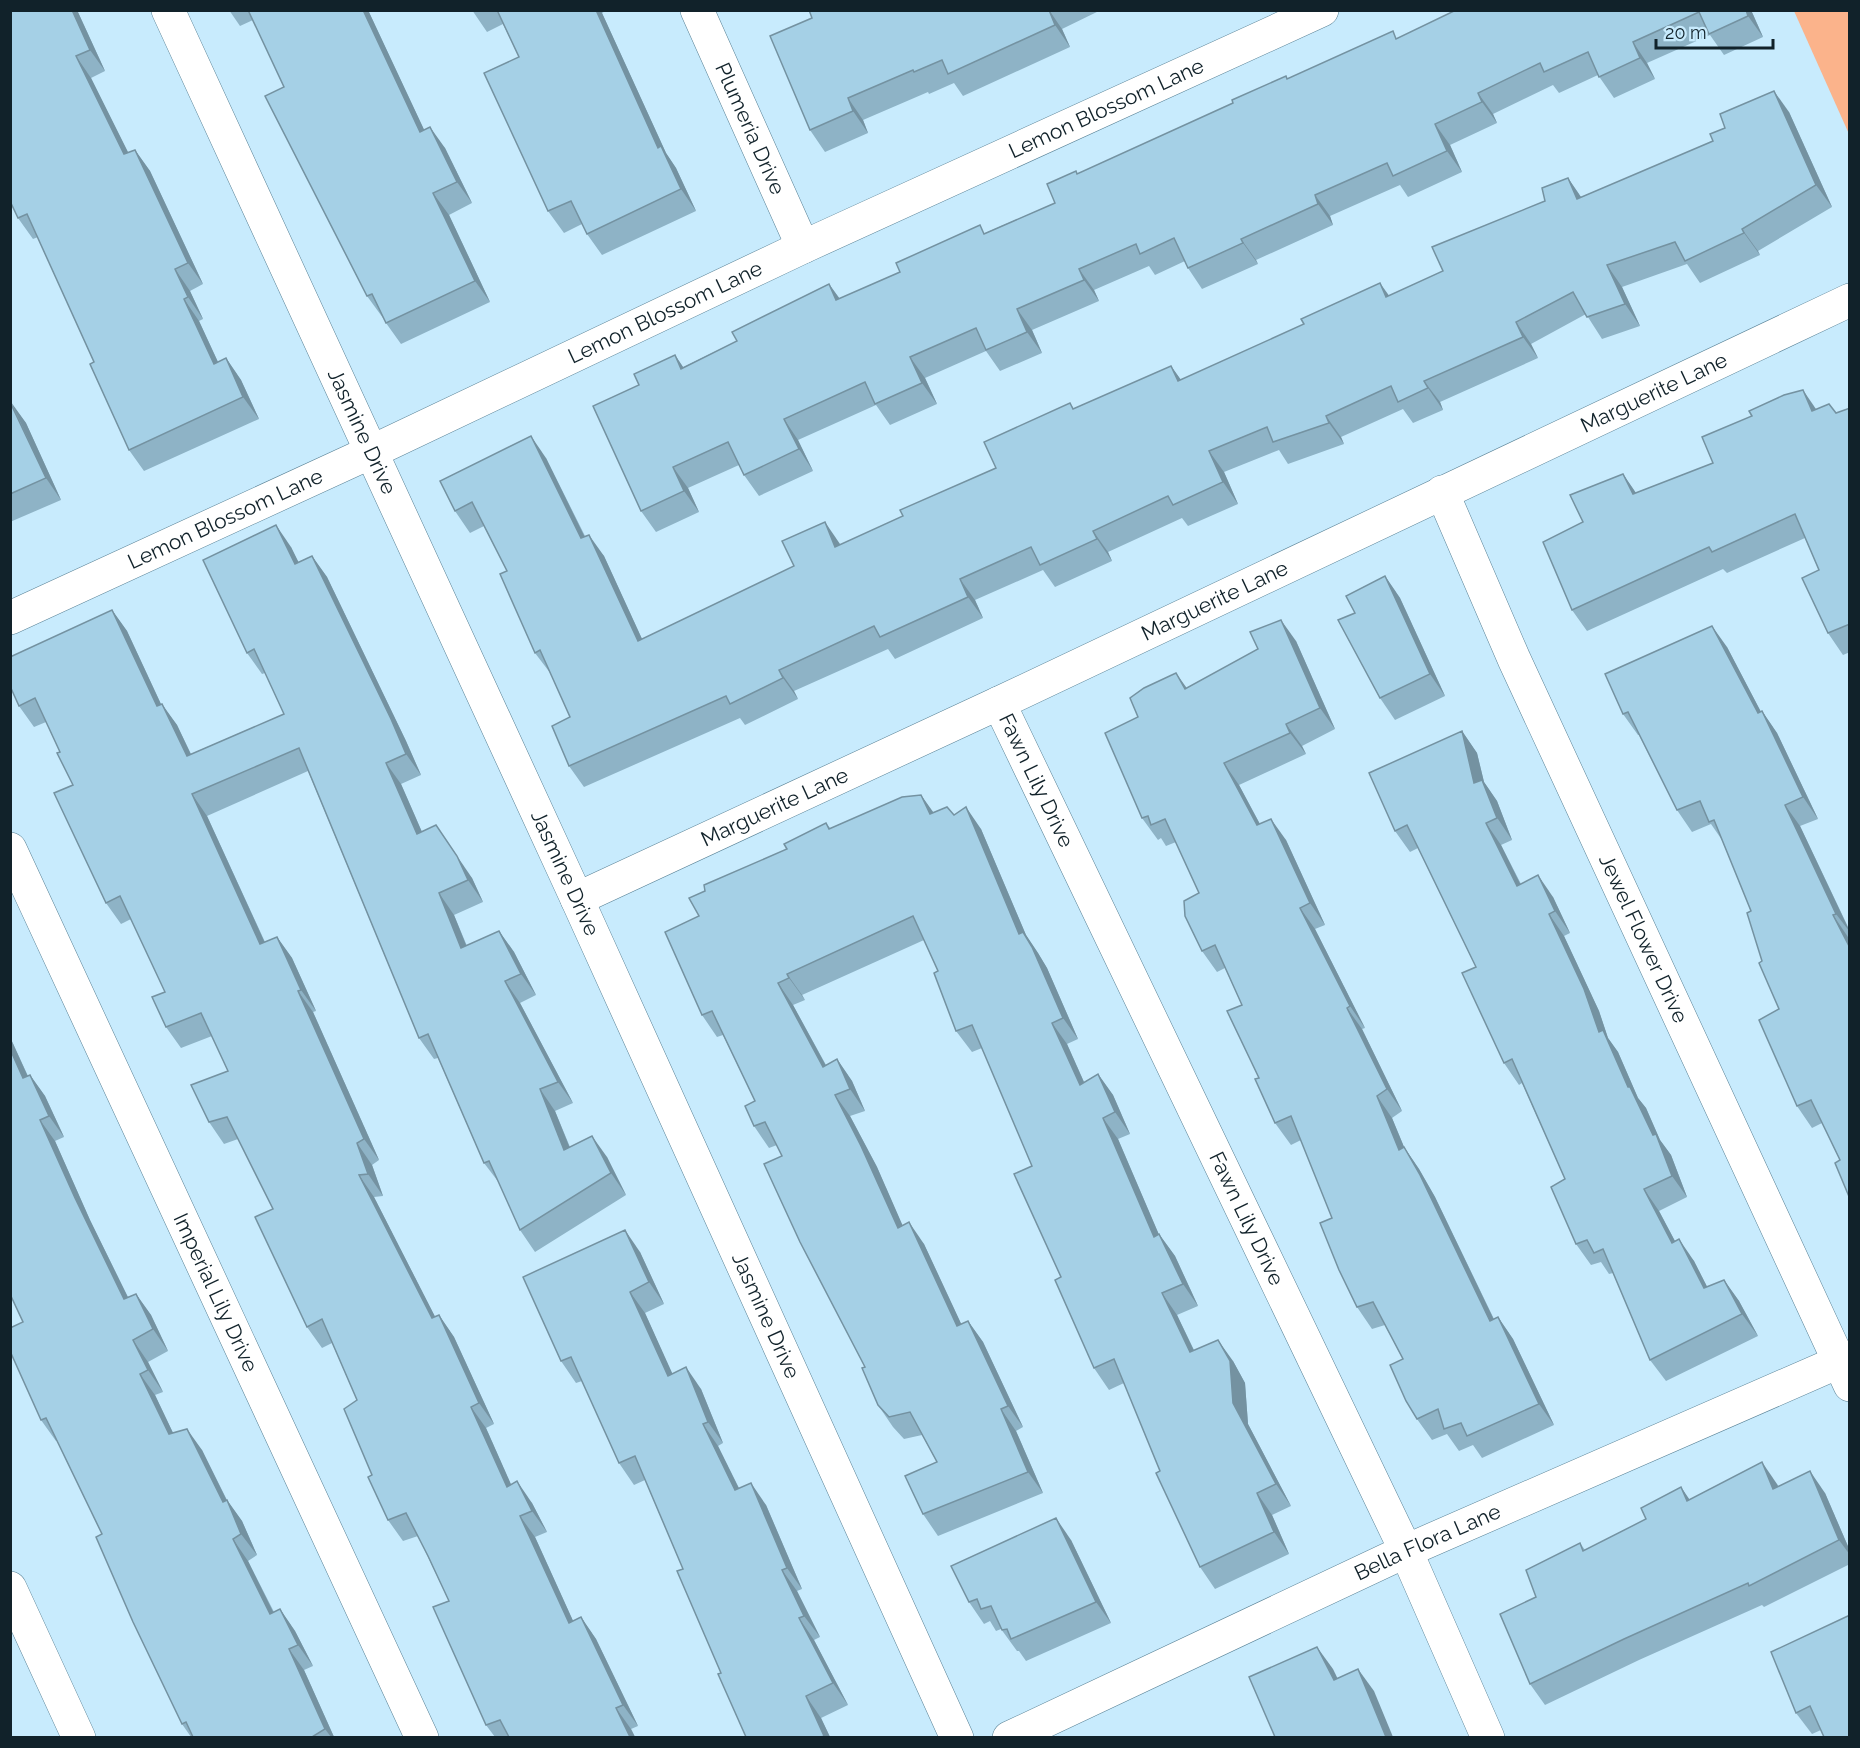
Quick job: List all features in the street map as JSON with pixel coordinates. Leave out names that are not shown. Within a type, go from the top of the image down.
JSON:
[{"type":"street","name":"Jasmine Drive","points":[[168,10],[577,898],[957,1737]]},
{"type":"street","name":"Plumeria Drive","points":[[697,10],[803,247]]},
{"type":"street","name":"Lemon Blossom Lane","points":[[10,618],[371,452],[803,247],[1322,10]]},
{"type":"street","name":"Marguerite Lane","points":[[577,898],[999,703],[1850,300]]},
{"type":"street","name":"Jewel Flower Drive","points":[[1442,492],[1514,659],[1846,1368]]},
{"type":"street","name":"Fawn Lily Drive","points":[[999,703],[1406,1551],[1488,1737]]},
{"type":"street","name":"Imperial Lily Drive","points":[[10,849],[422,1737]]},
{"type":"street","name":"Bella Flora Lane","points":[[1009,1737],[1406,1551],[1846,1368]]},
{"type":"street","points":[[10,1588],[79,1737]]},
{"type":"shaded area","points":[[1794,11],[1849,11],[1849,134]]},
{"type":"building","points":[[10,10],[72,10],[90,50],[76,56],[124,154],[135,150],[188,263],[175,269],[188,297],[184,299],[214,364],[226,358],[243,397],[129,450],[90,364],[94,362],[27,214],[18,218],[10,201]]},
{"type":"building","points":[[248,10],[363,10],[420,132],[430,127],[457,182],[433,193],[475,281],[386,323],[372,294],[367,296],[265,96],[284,87]]},
{"type":"building","points":[[497,10],[596,10],[658,148],[661,146],[681,189],[587,234],[571,201],[548,211],[484,73],[519,57]]},
{"type":"building","points":[[809,10],[1049,10],[1055,25],[948,74],[942,60],[914,72],[913,70],[848,98],[853,111],[810,130],[770,36],[812,18]]},
{"type":"building","points":[[1456,10],[1746,10],[1748,16],[1709,34],[1699,12],[1633,42],[1640,58],[1599,77],[1588,52],[1544,72],[1540,63],[1478,93],[1482,102],[1435,124],[1447,151],[1393,176],[1387,163],[1315,195],[1318,204],[1241,239],[1243,243],[1188,268],[1174,238],[1140,254],[1136,244],[1079,269],[1084,280],[1017,309],[1027,332],[986,350],[976,328],[910,357],[922,383],[875,404],[865,382],[784,419],[799,449],[744,475],[728,442],[673,467],[684,491],[641,511],[593,406],[639,385],[634,374],[675,355],[681,369],[737,341],[732,332],[829,284],[836,300],[900,272],[896,263],[980,225],[984,234],[1055,203],[1047,184],[1076,171],[1077,174],[1233,103],[1232,100],[1286,76],[1287,79],[1393,31],[1396,39]]},
{"type":"building","points":[[1774,91],[1816,185],[1742,229],[1744,233],[1685,261],[1675,242],[1607,265],[1625,304],[1587,317],[1573,292],[1516,322],[1523,337],[1424,381],[1428,388],[1398,402],[1391,386],[1326,416],[1329,423],[1273,442],[1267,427],[1209,451],[1223,482],[1173,505],[1168,496],[1093,531],[1097,539],[1040,565],[1031,547],[960,579],[968,597],[880,637],[874,626],[779,670],[783,678],[730,704],[726,696],[569,766],[552,726],[570,717],[540,650],[535,653],[500,574],[507,571],[472,502],[455,511],[440,481],[531,436],[581,538],[589,535],[638,641],[794,566],[782,541],[825,522],[835,547],[903,516],[900,510],[996,468],[984,442],[1070,403],[1073,409],[1171,366],[1178,381],[1304,324],[1301,319],[1380,283],[1386,297],[1443,271],[1432,247],[1545,201],[1542,188],[1568,178],[1577,199],[1713,141],[1710,134],[1725,128],[1720,114]]},
{"type":"building","points":[[1803,390],[1812,411],[1829,404],[1836,413],[1850,408],[1850,624],[1828,633],[1802,578],[1819,570],[1795,514],[1712,552],[1709,547],[1572,610],[1543,542],[1583,522],[1570,495],[1623,474],[1633,494],[1713,463],[1702,437],[1752,416],[1749,411],[1784,395]]},
{"type":"building","points":[[10,402],[46,478],[10,494]]},
{"type":"building","points":[[276,525],[295,564],[312,556],[391,719],[406,754],[386,763],[417,834],[436,825],[457,856],[468,880],[439,893],[461,948],[499,931],[521,974],[505,981],[558,1082],[540,1089],[564,1150],[592,1136],[611,1173],[520,1230],[489,1161],[484,1163],[428,1034],[419,1038],[299,748],[192,794],[260,944],[277,937],[301,990],[298,991],[364,1139],[357,1143],[368,1174],[359,1175],[432,1318],[439,1315],[479,1403],[471,1407],[507,1487],[517,1481],[532,1511],[520,1516],[569,1623],[581,1617],[623,1705],[616,1708],[630,1737],[509,1737],[500,1720],[486,1725],[433,1607],[449,1601],[428,1556],[406,1513],[388,1520],[368,1477],[372,1475],[344,1409],[357,1400],[322,1319],[307,1327],[255,1217],[273,1209],[227,1117],[209,1122],[191,1085],[228,1071],[201,1013],[166,1027],[152,997],[165,992],[120,896],[106,903],[54,793],[73,785],[57,753],[60,752],[35,698],[19,706],[10,686],[10,657],[112,610],[157,706],[162,704],[187,756],[284,714],[254,649],[247,653],[203,560]]},
{"type":"building","points":[[1385,576],[1430,674],[1380,698],[1338,620],[1355,613],[1346,596]]},
{"type":"building","points":[[1281,620],[1320,708],[1286,724],[1290,733],[1224,763],[1257,825],[1271,819],[1310,903],[1300,908],[1350,1006],[1347,1008],[1387,1089],[1377,1096],[1399,1150],[1404,1147],[1420,1175],[1490,1321],[1498,1317],[1539,1404],[1467,1436],[1461,1423],[1444,1429],[1438,1409],[1417,1419],[1390,1365],[1403,1359],[1373,1302],[1357,1307],[1320,1223],[1332,1218],[1291,1116],[1275,1123],[1255,1079],[1259,1078],[1227,1011],[1242,1005],[1215,945],[1202,951],[1185,916],[1184,901],[1199,893],[1165,819],[1151,825],[1148,816],[1142,818],[1105,733],[1138,717],[1130,698],[1144,688],[1176,673],[1185,689],[1258,649],[1250,632]]},
{"type":"building","points":[[1712,626],[1758,713],[1762,711],[1803,797],[1785,805],[1836,914],[1833,915],[1850,948],[1850,1199],[1835,1163],[1840,1160],[1811,1100],[1797,1106],[1759,1020],[1779,1009],[1759,963],[1762,961],[1747,913],[1751,911],[1714,820],[1709,822],[1700,801],[1677,810],[1628,712],[1623,714],[1605,674]]},
{"type":"building","points":[[1462,731],[1474,783],[1482,780],[1497,818],[1486,823],[1517,886],[1538,875],[1555,911],[1549,914],[1584,989],[1599,1032],[1603,1030],[1628,1087],[1653,1135],[1656,1134],[1672,1176],[1644,1189],[1672,1243],[1679,1239],[1704,1288],[1724,1280],[1742,1314],[1650,1360],[1603,1249],[1594,1253],[1587,1240],[1576,1244],[1551,1187],[1565,1179],[1512,1059],[1504,1063],[1462,973],[1476,967],[1407,825],[1395,831],[1369,773]]},
{"type":"building","points":[[921,795],[930,814],[947,807],[954,815],[966,807],[1019,934],[1023,932],[1032,947],[1063,1018],[1052,1023],[1080,1085],[1098,1074],[1115,1112],[1103,1118],[1154,1237],[1159,1234],[1183,1284],[1162,1293],[1190,1352],[1218,1340],[1230,1361],[1233,1403],[1276,1484],[1257,1493],[1274,1532],[1200,1567],[1156,1473],[1160,1471],[1114,1359],[1094,1368],[1055,1280],[1061,1277],[1014,1174],[1032,1166],[972,1025],[956,1031],[934,973],[938,971],[913,916],[787,974],[789,978],[778,983],[823,1067],[837,1059],[850,1089],[835,1095],[898,1228],[909,1222],[957,1326],[968,1321],[1008,1406],[1001,1409],[1028,1472],[923,1514],[905,1476],[937,1462],[910,1412],[889,1417],[878,1405],[862,1368],[865,1367],[800,1242],[764,1164],[782,1156],[765,1122],[754,1126],[745,1106],[755,1101],[712,1011],[702,1015],[665,932],[699,916],[689,898],[705,891],[704,885],[787,849],[784,844],[826,823],[829,829],[902,797]]},
{"type":"building","points":[[10,1049],[23,1078],[30,1075],[49,1116],[40,1120],[124,1299],[136,1294],[153,1329],[133,1340],[148,1370],[140,1374],[169,1434],[187,1429],[223,1502],[227,1500],[241,1534],[233,1539],[270,1614],[280,1609],[298,1645],[289,1649],[325,1729],[312,1737],[193,1737],[186,1722],[182,1724],[133,1622],[96,1537],[102,1534],[46,1418],[41,1420],[10,1351],[10,1328],[23,1322],[10,1294]]},
{"type":"building","points":[[625,1230],[649,1282],[630,1292],[668,1376],[686,1367],[708,1422],[703,1424],[735,1490],[751,1483],[787,1568],[782,1570],[804,1616],[799,1618],[833,1683],[806,1696],[824,1736],[746,1737],[677,1571],[683,1569],[635,1456],[619,1463],[571,1357],[561,1361],[523,1277]]},
{"type":"building","points":[[1762,1462],[1773,1489],[1810,1471],[1839,1540],[1749,1586],[1748,1583],[1530,1684],[1500,1614],[1536,1597],[1526,1570],[1580,1543],[1583,1551],[1646,1519],[1641,1508],[1681,1487],[1687,1501]]},
{"type":"building","points":[[1056,1518],[1096,1602],[1011,1639],[1007,1629],[1002,1630],[991,1606],[981,1609],[977,1599],[969,1602],[951,1566]]},
{"type":"building","points":[[1850,1615],[1850,1737],[1824,1737],[1810,1706],[1796,1713],[1771,1652]]},
{"type":"building","points":[[1317,1647],[1334,1680],[1358,1669],[1386,1737],[1275,1737],[1249,1677]]}]
